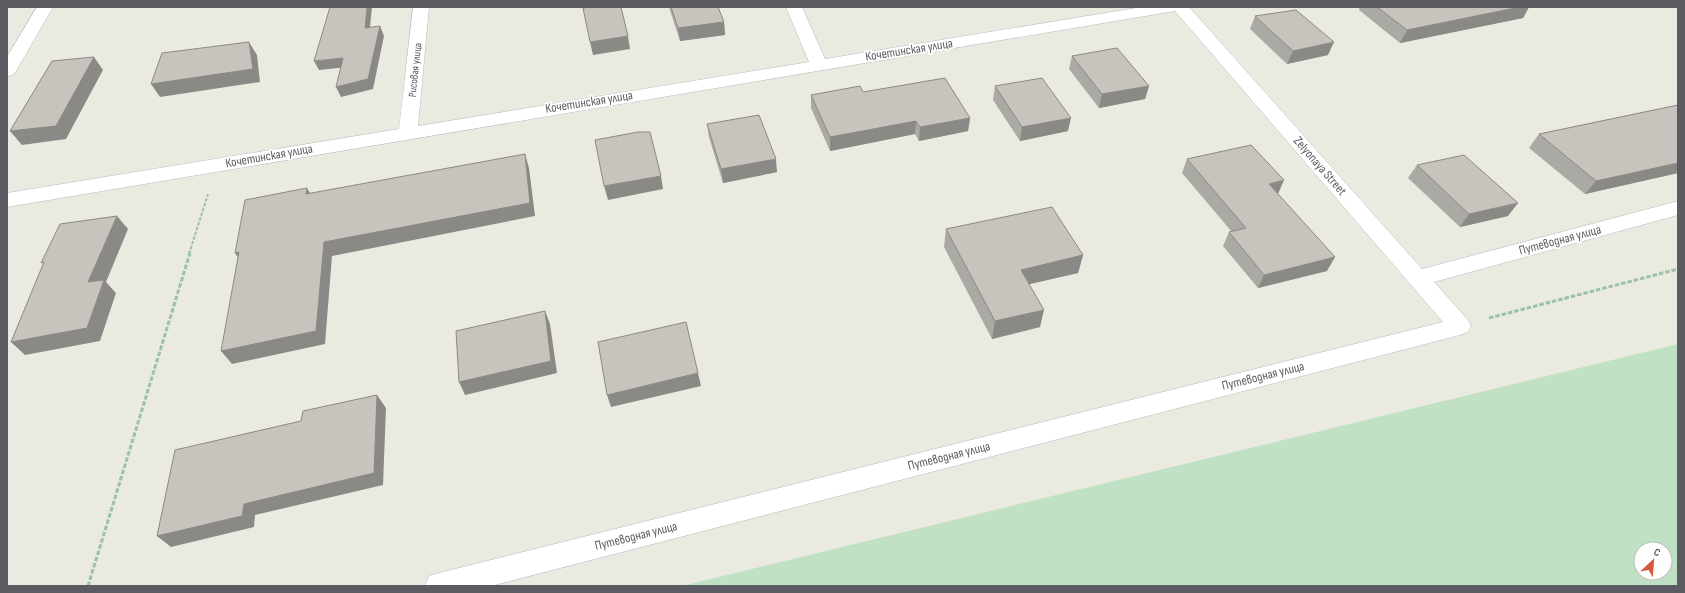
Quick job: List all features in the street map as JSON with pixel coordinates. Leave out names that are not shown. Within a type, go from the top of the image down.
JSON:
[{"type":"street","points":[[7,71],[45,7]]},
{"type":"street","name":"Рисовая улица","points":[[408,133],[421,7]]},
{"type":"street","points":[[794,7],[819,64]]},
{"type":"street","name":"Кочетинская улица","points":[[7,200],[819,64],[1171,7]]},
{"type":"street","name":"Zelyonaya Street","points":[[1180,7],[1460,326]]},
{"type":"street","name":"Путеводная улица","points":[[1418,278],[1678,208]]},
{"type":"street","name":"Путеводная улица","points":[[439,586],[1460,326]]},
{"type":"path","points":[[88,586],[217,165]]},
{"type":"path","points":[[1460,326],[1678,270]]},
{"type":"green space","points":[[1678,344],[1678,586],[682,586]]},
{"type":"building","points":[[330,7],[367,7],[365,28],[380,26],[368,79],[336,87],[343,58],[314,61]]},
{"type":"building","points":[[621,7],[628,36],[590,42],[583,8]]},
{"type":"building","points":[[671,7],[718,7],[724,22],[678,28]]},
{"type":"building","points":[[1377,7],[1520,7],[1407,30]]},
{"type":"building","points":[[1296,10],[1334,42],[1293,51],[1255,16]]},
{"type":"building","points":[[249,42],[253,69],[151,84],[162,53]]},
{"type":"building","points":[[1117,48],[1149,86],[1102,94],[1072,56]]},
{"type":"building","points":[[94,57],[56,126],[10,131],[52,61]]},
{"type":"building","points":[[945,78],[970,118],[920,127],[916,121],[830,137],[811,95],[860,86],[863,92]]},
{"type":"building","points":[[1042,78],[1071,118],[1022,127],[995,86]]},
{"type":"building","points":[[1678,105],[1678,163],[1596,181],[1539,134]]},
{"type":"building","points":[[759,115],[776,159],[721,169],[707,124]]},
{"type":"building","points":[[638,132],[650,132],[661,176],[604,186],[595,140]]},
{"type":"building","points":[[1251,145],[1284,180],[1269,184],[1335,257],[1264,275],[1229,232],[1246,228],[1187,159]]},
{"type":"building","points":[[525,154],[530,203],[324,242],[316,331],[221,351],[239,252],[235,253],[245,200],[307,188],[306,194]]},
{"type":"building","points":[[1464,155],[1518,203],[1469,214],[1417,165]]},
{"type":"building","points":[[1052,207],[1083,255],[1021,270],[1044,310],[995,321],[946,229]]},
{"type":"building","points":[[117,216],[88,282],[104,280],[87,328],[11,342],[44,262],[41,263],[60,224]]},
{"type":"building","points":[[545,311],[551,361],[459,382],[456,331]]},
{"type":"building","points":[[686,322],[698,373],[607,395],[598,342]]},
{"type":"building","points":[[377,395],[374,473],[244,504],[242,516],[157,536],[175,450],[301,421],[303,411]]}]
